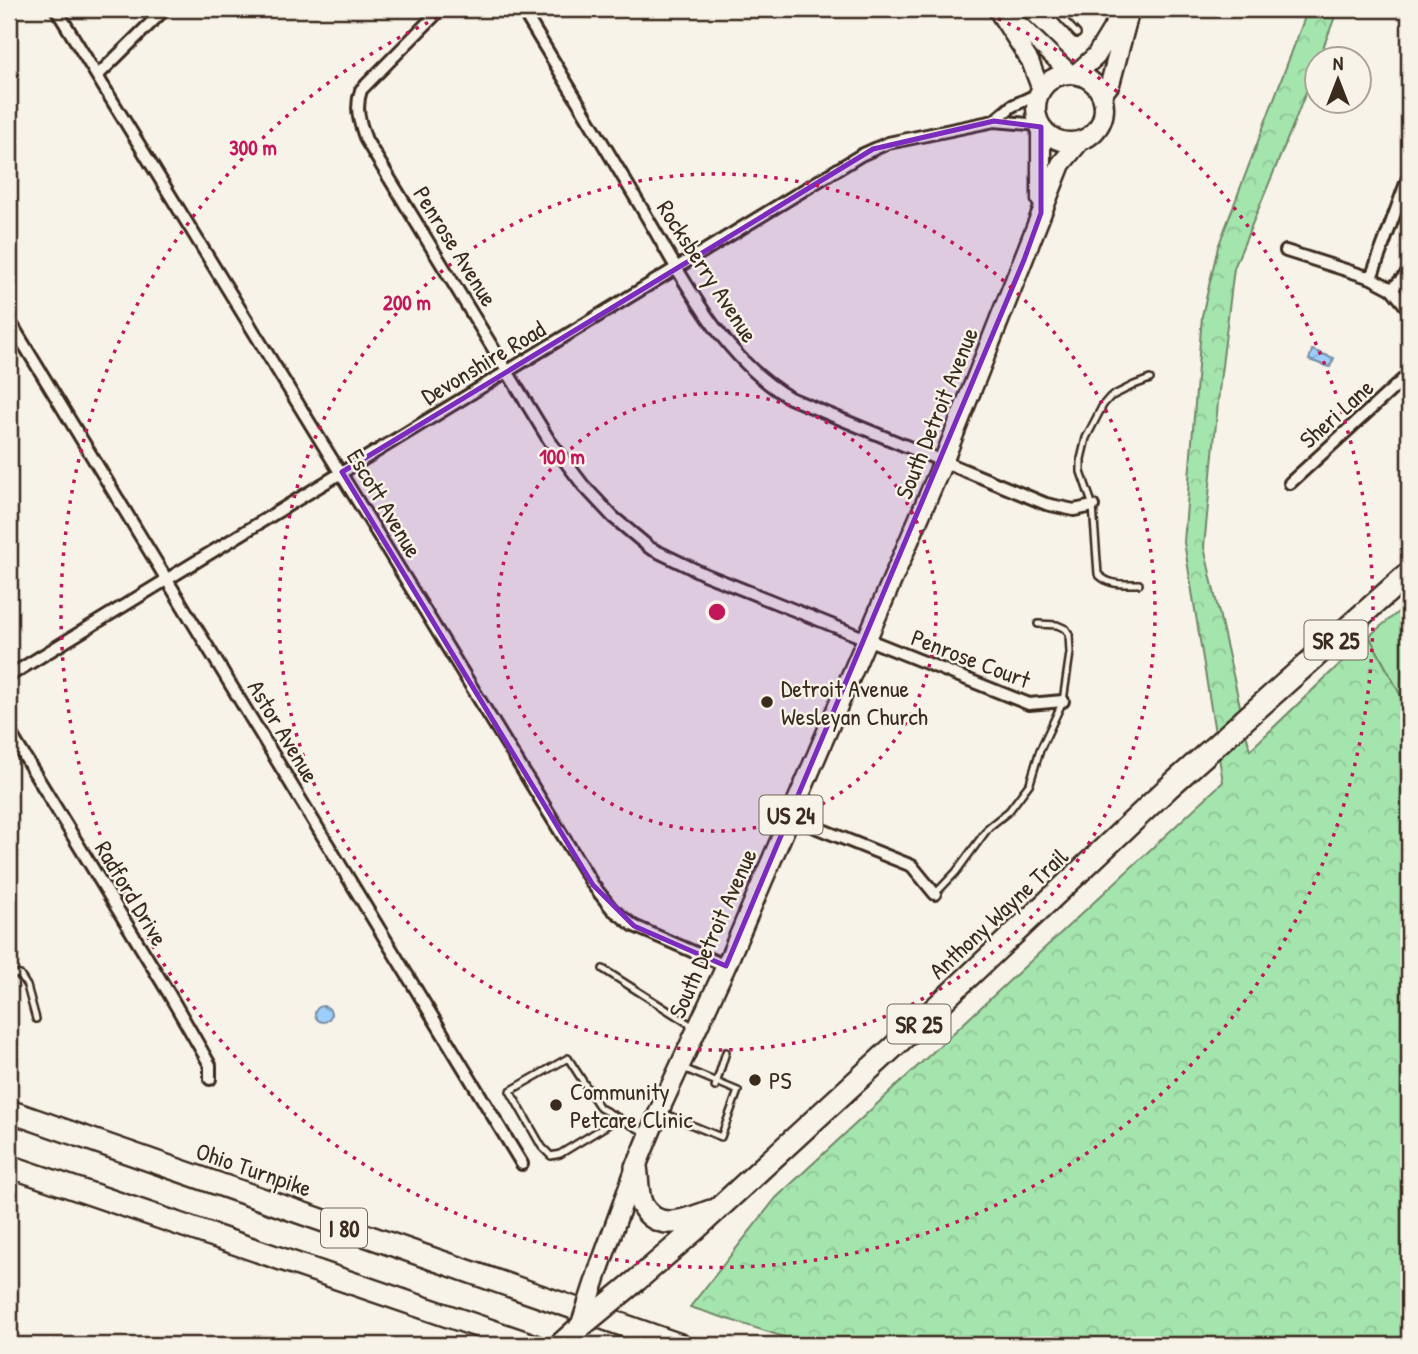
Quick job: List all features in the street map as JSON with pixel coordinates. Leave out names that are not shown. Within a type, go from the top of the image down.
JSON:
[{"type":"highway","name":"Anthony Wayne Trail","points":[[560,1345],[716,1209],[912,1030],[1168,788],[1409,573]]},
{"type":"highway","name":"Ohio Turnpike","points":[[9,1111],[680,1345]]},
{"type":"highway","name":"I 80","points":[[9,1166],[533,1345]]},
{"type":"highway","points":[[636,1167],[642,1204],[654,1218],[675,1223],[716,1209]]},
{"type":"main road","name":"South Detroit Avenue","points":[[1041,213],[1041,126],[1035,105],[1039,92],[1054,77],[1073,74],[1096,56],[1127,9]]},
{"type":"main road","name":"South Detroit Avenue","points":[[580,1327],[636,1167],[726,967],[943,462],[1061,164],[1080,141],[1098,128],[1103,117],[1102,94],[1110,84],[1127,9]]},
{"type":"main road","points":[[997,10],[1021,26],[1073,74],[1087,78],[1096,85],[1102,94]]},
{"type":"main road","points":[[997,10],[1030,61],[1039,92]]},
{"type":"main road","points":[[1041,126],[1058,140],[1080,141]]},
{"type":"street","name":"Escott Avenue","points":[[56,9],[593,885],[612,909],[634,926],[726,967]]},
{"type":"street","points":[[97,76],[165,9]]},
{"type":"street","name":"Penrose Avenue","points":[[441,9],[361,90],[357,103],[358,120],[366,140],[549,440],[583,485],[613,517],[650,548],[704,574],[867,640]]},
{"type":"street","name":"Rocksberry Avenue","points":[[522,9],[678,268],[724,340],[750,370],[772,388],[790,398],[1046,505],[1074,510],[1093,506]]},
{"type":"street","name":"Devonshire Road","points":[[994,121],[1012,106],[1039,92]]},
{"type":"street","name":"Devonshire Road","points":[[9,676],[873,149],[906,139],[994,121],[1041,126]]},
{"type":"street","points":[[1371,278],[1409,175]]},
{"type":"street","points":[[1286,251],[1371,278],[1392,289],[1409,310]]},
{"type":"street","points":[[1392,289],[1409,272]]},
{"type":"street","name":"Astor Avenue","points":[[9,320],[522,1164]]},
{"type":"street","name":"Sheri Lane","points":[[1290,483],[1409,374]]},
{"type":"street","name":"Penrose Court","points":[[867,640],[1029,704],[1063,701]]},
{"type":"street","name":"Radford Drive","points":[[9,731],[175,1004],[210,1065],[210,1079]]},
{"type":"street","points":[[790,817],[912,866],[935,894]]},
{"type":"lane","points":[[1054,9],[1077,34]]},
{"type":"lane","points":[[1139,584],[1115,583],[1101,578],[1098,574],[1093,506],[1081,472],[1081,459],[1086,438],[1103,405],[1110,397],[1150,379]]},
{"type":"lane","points":[[935,894],[956,872],[989,827],[1009,811],[1030,783],[1040,750],[1063,701],[1070,653],[1069,634],[1066,629],[1057,625],[1038,624]]},
{"type":"lane","points":[[603,970],[697,1028]]},
{"type":"lane","points":[[9,973],[20,975],[36,1019]]},
{"type":"lane","points":[[716,1085],[726,1052]]},
{"type":"lane","points":[[619,1118],[560,1154],[551,1156],[542,1147],[510,1091],[568,1058],[600,1108],[619,1118],[650,1135]]},
{"type":"lane","points":[[659,1112],[721,1137],[738,1091],[716,1085],[680,1066]]},
{"type":"lane","points":[[688,1125],[691,1117]]},
{"type":"lane","points":[[699,1129],[701,1122]]},
{"type":"highlighted area","points":[[994,121],[1041,127],[1041,213],[1024,260],[726,966],[634,926],[593,885],[342,472],[873,149]]},
{"type":"green space","points":[[1308,9],[1338,9],[1324,46],[1302,46],[1302,102],[1234,268],[1204,547],[1250,750],[1369,636],[1409,711],[1409,1345],[809,1345],[690,1307],[776,1198],[1223,782],[1184,542],[1202,316],[1218,247]]},
{"type":"green space","points":[[1409,603],[1409,711],[1369,636]]},
{"type":"water","points":[[1312,350],[1334,358],[1330,367],[1309,360]]},
{"type":"water","points":[[323,1006],[329,1008],[329,1020],[323,1022],[317,1020],[315,1014],[317,1008]]},
{"type":"place","name":"Detroit Avenue Wesleyan Church","points":[[767,702]]},
{"type":"place","name":"PS","points":[[755,1080]]},
{"type":"place","name":"Community Petcare Clinic","points":[[556,1105]]}]
